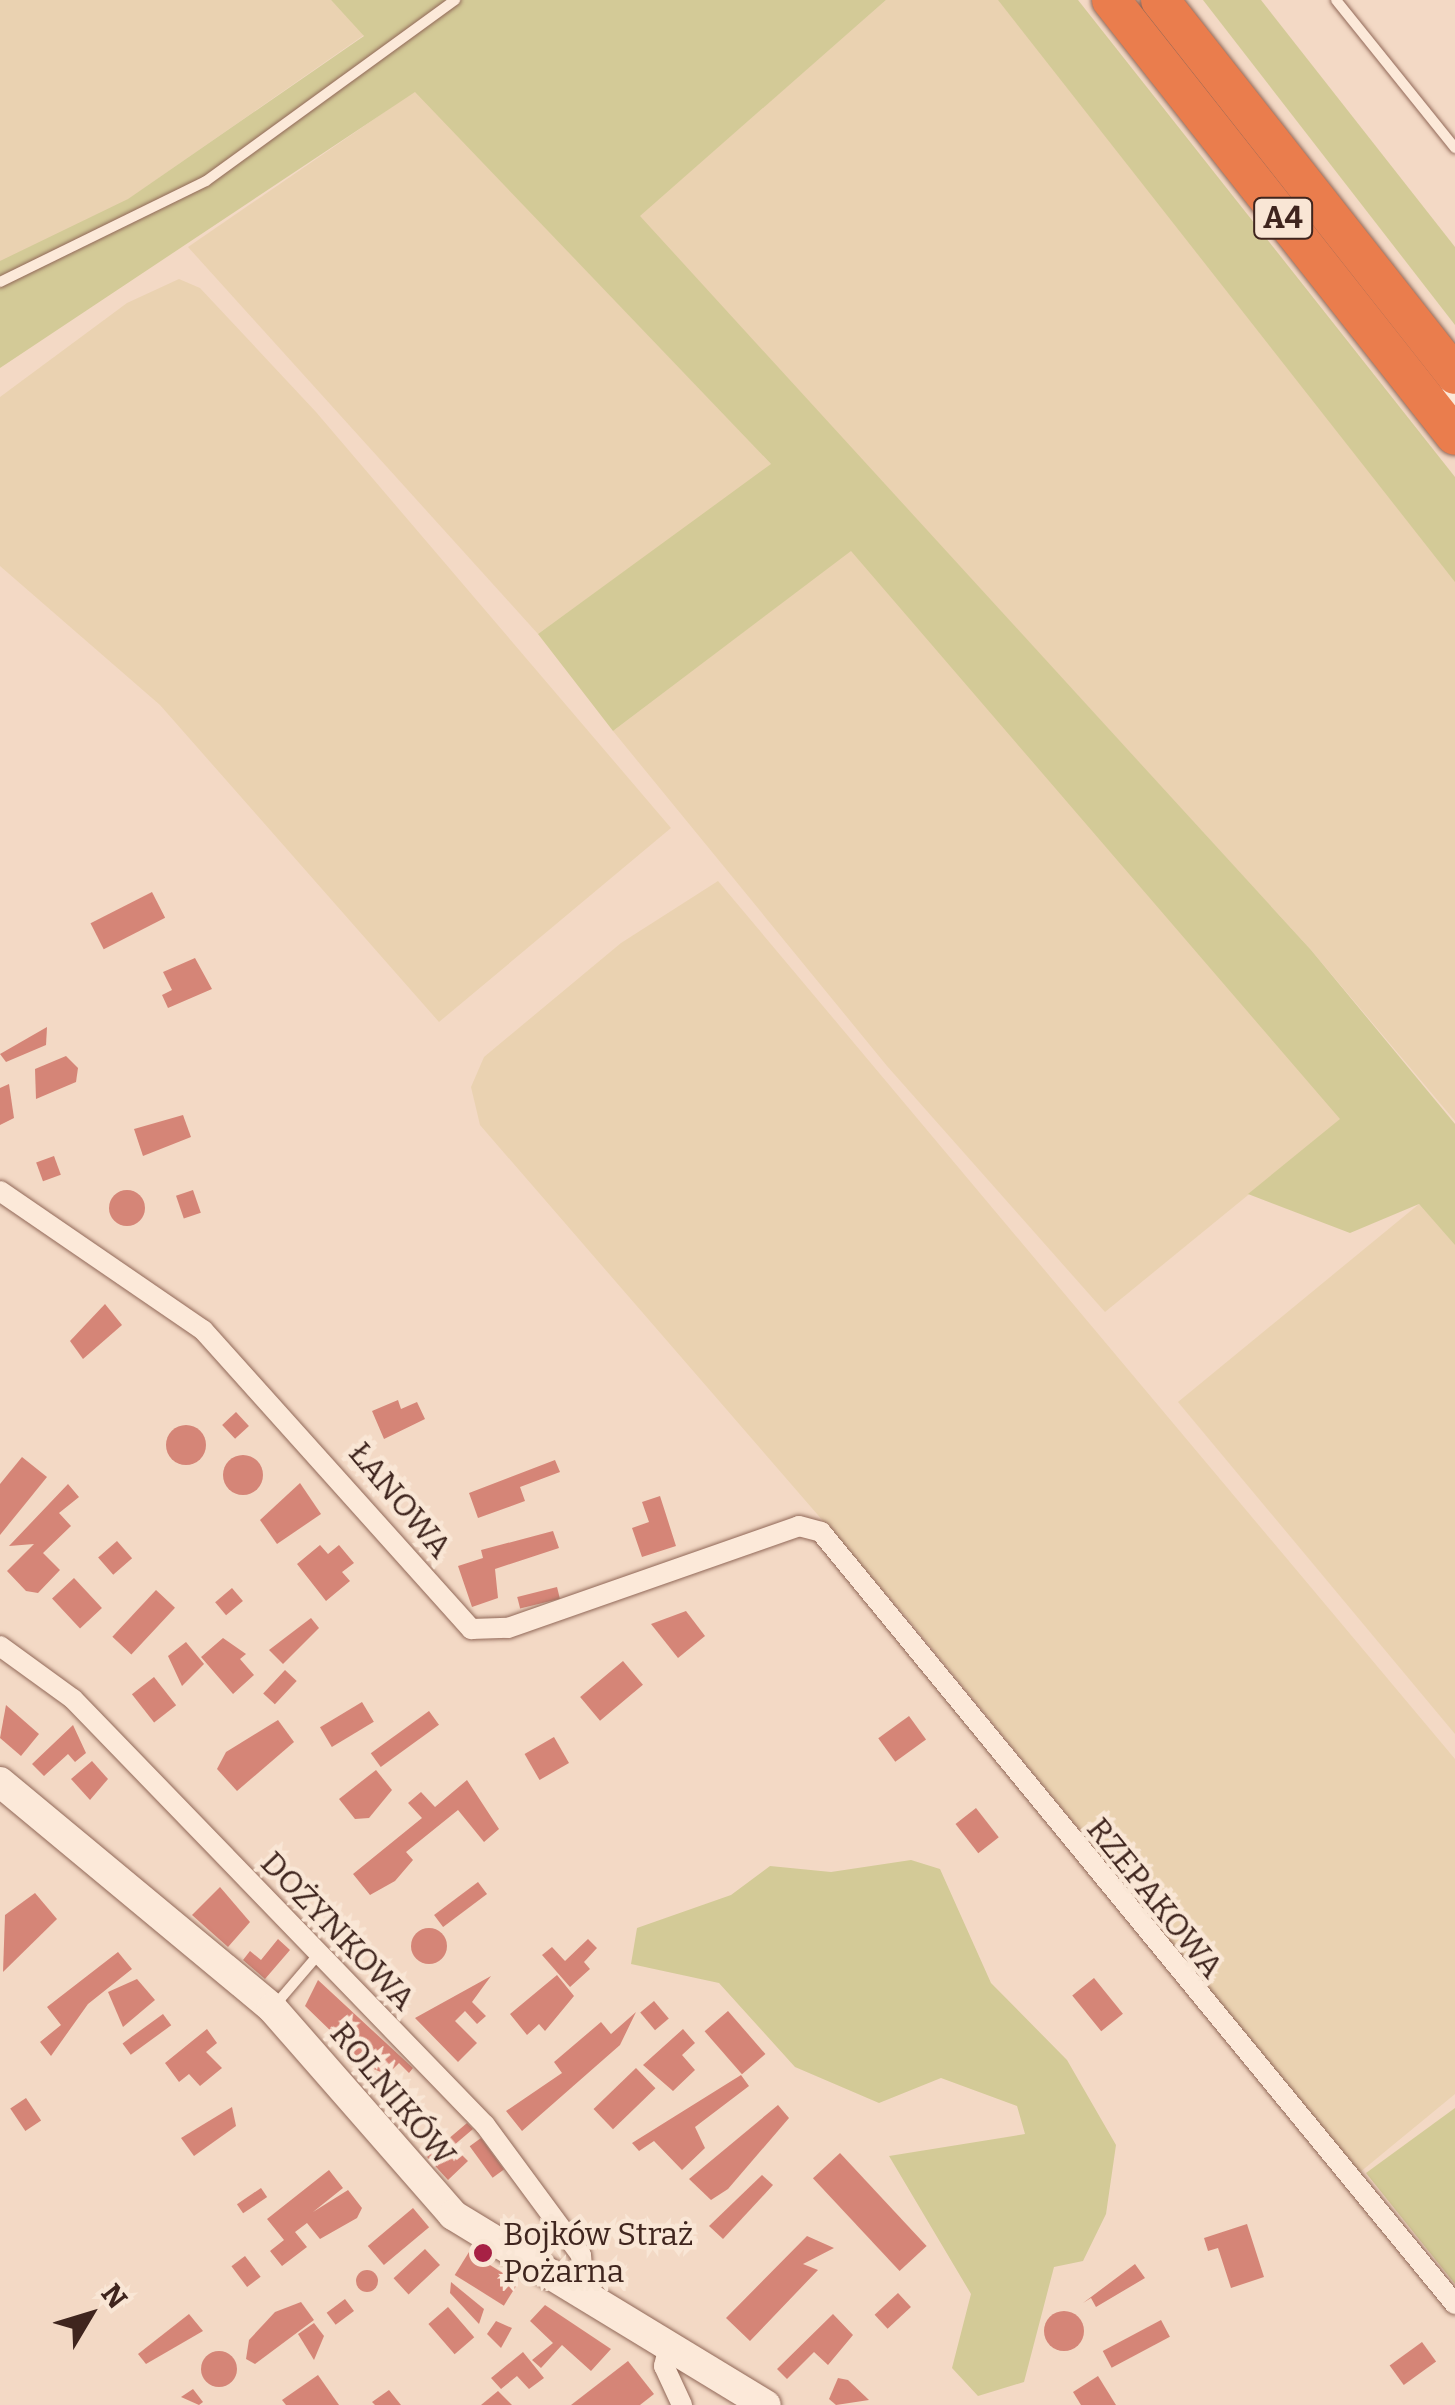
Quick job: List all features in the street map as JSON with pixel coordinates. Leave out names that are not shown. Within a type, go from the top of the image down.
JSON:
[{"type":"highway","name":"A4","points":[[1111,0],[1455,436]]},
{"type":"highway","name":"A4","points":[[1160,0],[1455,375]]},
{"type":"street","name":"ŁANOWA","points":[[0,1191],[203,1330],[470,1629],[508,1628],[813,1526]]},
{"type":"street","name":"RZEPAKOWA","points":[[813,1526],[1455,2304]]},
{"type":"street","name":"DOŻYNKOWA","points":[[0,1646],[72,1699],[512,2156],[582,2255],[584,2292]]},
{"type":"street","name":"ROLNIKÓW","points":[[0,1782],[272,2008],[441,2205],[670,2342],[766,2405]]},
{"type":"street","points":[[670,2342],[664,2366],[682,2405]]},
{"type":"lane","points":[[1336,0],[1455,148]]},
{"type":"lane","points":[[0,282],[206,181],[384,56],[452,3]]},
{"type":"lane","points":[[1369,266],[1455,401]]},
{"type":"lane","points":[[1338,288],[1455,409]]},
{"type":"lane","points":[[272,2008],[318,1955]]},
{"type":"shaded area","points":[[0,0],[331,0],[364,35],[117,207],[0,263]]},
{"type":"shaded area","points":[[331,0],[886,0],[640,216],[1311,950],[1455,1124],[1455,1245],[1419,1204],[1350,1233],[1248,1194],[1340,1119],[851,551],[613,731],[538,634],[771,464],[415,92],[0,368],[0,261],[128,199],[364,36]]},
{"type":"shaded area","points":[[886,0],[999,0],[1455,578],[1455,1121],[1311,950],[639,216]]},
{"type":"shaded area","points":[[998,0],[1078,0],[1455,477],[1455,582]]},
{"type":"shaded area","points":[[1203,0],[1261,0],[1455,247],[1455,325]]},
{"type":"shaded area","points":[[415,91],[772,465],[538,634],[188,247]]},
{"type":"shaded area","points":[[179,279],[200,288],[316,412],[671,828],[439,1022],[160,705],[0,566],[0,397],[127,303]]},
{"type":"shaded area","points":[[851,550],[1341,1119],[1105,1312],[887,1066],[613,731]]},
{"type":"shaded area","points":[[718,881],[1455,1759],[1455,2094],[1359,2173],[908,1619],[480,1125],[471,1087],[484,1057],[621,943]]},
{"type":"shaded area","points":[[1419,1204],[1455,1244],[1455,1734],[1178,1402]]},
{"type":"shaded area","points":[[911,1860],[940,1869],[991,1983],[1067,2060],[1116,2145],[1106,2214],[1083,2261],[1054,2267],[1024,2382],[978,2396],[952,2368],[971,2294],[889,2156],[1025,2134],[1017,2106],[941,2078],[879,2103],[795,2067],[719,1983],[631,1964],[637,1928],[731,1895],[770,1866],[831,1872]]},
{"type":"shaded area","points":[[1455,2108],[1455,2284],[1366,2173]]},
{"type":"building","points":[[152,892],[165,918],[104,949],[91,923]]},
{"type":"building","points":[[195,958],[212,989],[168,1008],[162,995],[172,990],[163,972]]},
{"type":"building","points":[[47,1027],[46,1045],[6,1062],[0,1054]]},
{"type":"building","points":[[66,1056],[78,1068],[76,1082],[36,1099],[35,1069]]},
{"type":"building","points":[[9,1084],[14,1118],[0,1125],[0,1088]]},
{"type":"building","points":[[183,1115],[191,1137],[143,1156],[134,1129]]},
{"type":"building","points":[[54,1156],[61,1175],[43,1181],[36,1162]]},
{"type":"building","points":[[127,1190],[139,1196],[145,1208],[139,1220],[127,1226],[115,1220],[109,1208],[115,1196]]},
{"type":"building","points":[[193,1190],[201,1213],[184,1219],[176,1196]]},
{"type":"building","points":[[105,1304],[122,1325],[83,1359],[70,1341]]},
{"type":"building","points":[[398,1400],[401,1409],[417,1402],[425,1419],[384,1439],[372,1411]]},
{"type":"building","points":[[236,1412],[249,1426],[235,1439],[222,1425]]},
{"type":"building","points":[[186,1425],[200,1431],[206,1445],[200,1459],[186,1465],[172,1459],[166,1445],[172,1431]]},
{"type":"building","points":[[243,1455],[257,1461],[263,1475],[257,1489],[243,1495],[229,1489],[223,1475],[229,1461]]},
{"type":"building","points":[[22,1457],[47,1477],[0,1535],[0,1484]]},
{"type":"building","points":[[555,1460],[560,1472],[520,1487],[525,1501],[478,1518],[469,1493]]},
{"type":"building","points":[[300,1483],[321,1514],[277,1544],[260,1520]]},
{"type":"building","points":[[68,1484],[79,1497],[59,1513],[71,1526],[43,1553],[60,1570],[38,1593],[26,1591],[7,1571],[34,1544],[9,1546]]},
{"type":"building","points":[[660,1496],[676,1546],[642,1557],[632,1528],[649,1522],[642,1502]]},
{"type":"building","points":[[553,1531],[559,1548],[495,1569],[498,1598],[472,1607],[458,1566],[483,1558],[481,1550]]},
{"type":"building","points":[[117,1541],[132,1558],[113,1575],[98,1557]]},
{"type":"building","points":[[320,1545],[328,1554],[339,1545],[354,1563],[342,1572],[350,1581],[326,1601],[297,1564]]},
{"type":"building","points":[[74,1578],[102,1608],[80,1628],[52,1598]]},
{"type":"building","points":[[557,1587],[560,1599],[520,1609],[517,1597]]},
{"type":"building","points":[[232,1588],[243,1601],[226,1615],[215,1602]]},
{"type":"building","points":[[156,1590],[175,1608],[131,1655],[112,1637]]},
{"type":"building","points":[[686,1611],[705,1636],[678,1658],[651,1624]]},
{"type":"building","points":[[311,1618],[319,1628],[283,1664],[269,1650]]},
{"type":"building","points":[[223,1638],[246,1654],[240,1659],[254,1675],[233,1694],[201,1657]]},
{"type":"building","points":[[186,1642],[204,1664],[182,1686],[168,1656]]},
{"type":"building","points":[[623,1661],[643,1685],[600,1721],[580,1697]]},
{"type":"building","points":[[285,1670],[297,1681],[275,1704],[263,1693]]},
{"type":"building","points":[[154,1677],[176,1705],[154,1723],[132,1694]]},
{"type":"building","points":[[362,1702],[374,1722],[332,1747],[320,1727]]},
{"type":"building","points":[[6,1705],[39,1734],[21,1756],[0,1738]]},
{"type":"building","points":[[429,1711],[439,1725],[381,1767],[371,1753]]},
{"type":"building","points":[[909,1716],[926,1739],[895,1762],[878,1738]]},
{"type":"building","points":[[278,1720],[294,1742],[237,1791],[217,1769],[226,1752]]},
{"type":"building","points":[[73,1725],[86,1753],[75,1762],[68,1754],[44,1776],[32,1764]]},
{"type":"building","points":[[554,1737],[569,1763],[540,1780],[525,1754]]},
{"type":"building","points":[[92,1761],[108,1779],[90,1800],[71,1779]]},
{"type":"building","points":[[376,1770],[392,1790],[369,1818],[355,1819],[339,1799]]},
{"type":"building","points":[[467,1780],[499,1829],[484,1842],[458,1810],[406,1852],[413,1860],[395,1881],[370,1895],[353,1874],[422,1818],[408,1803],[421,1792],[435,1807]]},
{"type":"building","points":[[976,1808],[999,1837],[978,1853],[956,1824]]},
{"type":"building","points":[[478,1882],[487,1894],[443,1927],[434,1915]]},
{"type":"building","points":[[220,1887],[250,1922],[228,1947],[192,1915]]},
{"type":"building","points":[[35,1893],[57,1919],[3,1972],[5,1915]]},
{"type":"building","points":[[429,1928],[442,1933],[447,1946],[442,1959],[429,1964],[416,1959],[411,1946],[416,1933]]},
{"type":"building","points":[[278,1939],[290,1950],[265,1979],[243,1960],[250,1951],[261,1960]]},
{"type":"building","points":[[588,1939],[597,1948],[584,1962],[590,1969],[570,1987],[542,1955],[552,1947],[565,1961]]},
{"type":"building","points":[[118,1952],[132,1969],[88,2004],[51,2056],[40,2042],[61,2025],[47,2007]]},
{"type":"building","points":[[557,1975],[574,1996],[545,2031],[539,2024],[527,2035],[510,2014]]},
{"type":"building","points":[[491,1976],[472,2002],[486,2016],[477,2024],[465,2011],[455,2021],[477,2043],[458,2062],[415,2018]]},
{"type":"building","points":[[1094,1978],[1123,2014],[1101,2031],[1072,1996]]},
{"type":"building","points":[[137,1979],[155,2000],[123,2027],[108,1992]]},
{"type":"building","points":[[318,1980],[413,2068],[409,2073],[399,2063],[387,2075],[367,2066],[305,2006]]},
{"type":"building","points":[[654,2001],[669,2019],[655,2030],[640,2013]]},
{"type":"building","points":[[728,2011],[765,2054],[742,2074],[705,2031]]},
{"type":"building","points":[[636,2012],[620,2045],[522,2131],[506,2111],[562,2073],[554,2062],[601,2022],[611,2034]]},
{"type":"building","points":[[163,2014],[171,2025],[131,2055],[123,2043]]},
{"type":"building","points":[[207,2029],[217,2043],[206,2052],[222,2068],[200,2086],[189,2074],[179,2082],[165,2063]]},
{"type":"building","points":[[683,2029],[695,2043],[682,2055],[695,2070],[673,2091],[643,2065]]},
{"type":"building","points":[[636,2068],[655,2088],[613,2129],[594,2109]]},
{"type":"building","points":[[741,2075],[749,2086],[695,2127],[705,2148],[682,2170],[654,2141],[639,2151],[632,2143]]},
{"type":"building","points":[[26,2098],[41,2120],[25,2131],[10,2109]]},
{"type":"building","points":[[778,2105],[789,2118],[728,2189],[711,2200],[689,2179]]},
{"type":"building","points":[[232,2107],[236,2126],[194,2156],[181,2138]]},
{"type":"building","points":[[467,2123],[473,2129],[453,2146],[468,2161],[448,2180],[427,2157]]},
{"type":"building","points":[[481,2138],[504,2170],[493,2178],[470,2146]]},
{"type":"building","points":[[840,2153],[927,2246],[900,2271],[813,2178]]},
{"type":"building","points":[[329,2170],[343,2188],[313,2212],[348,2190],[362,2208],[357,2218],[320,2239],[307,2223],[295,2232],[307,2247],[282,2266],[270,2251],[284,2240],[267,2219]]},
{"type":"building","points":[[762,2175],[773,2185],[723,2239],[709,2226]]},
{"type":"building","points":[[261,2188],[267,2197],[243,2213],[237,2204]]},
{"type":"building","points":[[413,2208],[429,2227],[384,2265],[368,2246]]},
{"type":"building","points":[[1247,2224],[1264,2277],[1231,2288],[1218,2248],[1208,2251],[1204,2238]]},
{"type":"building","points":[[807,2236],[834,2248],[803,2264],[818,2270],[750,2341],[726,2318]]},
{"type":"building","points":[[425,2249],[440,2265],[409,2294],[394,2278]]},
{"type":"building","points":[[469,2252],[518,2283],[504,2306],[455,2275]]},
{"type":"building","points":[[245,2256],[261,2277],[247,2287],[231,2266]]},
{"type":"building","points":[[1135,2264],[1145,2278],[1096,2307],[1091,2298],[1083,2303]]},
{"type":"building","points":[[363,2270],[371,2270],[378,2281],[371,2292],[363,2292],[356,2285],[356,2277]]},
{"type":"building","points":[[451,2282],[484,2309],[479,2324],[450,2293]]},
{"type":"building","points":[[898,2293],[911,2307],[888,2329],[875,2315]]},
{"type":"building","points":[[345,2299],[354,2311],[336,2325],[327,2313]]},
{"type":"building","points":[[301,2302],[314,2320],[255,2364],[246,2359],[249,2340],[275,2312]]},
{"type":"building","points":[[545,2305],[611,2349],[591,2371],[562,2345],[541,2368],[532,2360],[553,2343],[530,2321]]},
{"type":"building","points":[[448,2307],[474,2337],[455,2354],[428,2324]]},
{"type":"building","points":[[1064,2311],[1078,2317],[1084,2331],[1078,2345],[1064,2351],[1050,2345],[1044,2331],[1050,2317]]},
{"type":"building","points":[[189,2314],[203,2331],[146,2364],[138,2354]]},
{"type":"building","points":[[833,2314],[853,2335],[828,2365],[814,2352],[787,2379],[777,2369]]},
{"type":"building","points":[[1161,2320],[1170,2337],[1112,2368],[1103,2351]]},
{"type":"building","points":[[496,2321],[512,2328],[501,2348],[487,2334]]},
{"type":"building","points":[[314,2323],[324,2336],[314,2360],[298,2334]]},
{"type":"building","points":[[1422,2342],[1436,2361],[1404,2385],[1390,2366]]},
{"type":"building","points":[[219,2351],[232,2356],[237,2369],[232,2382],[219,2387],[206,2382],[201,2369],[206,2356]]},
{"type":"building","points":[[523,2352],[544,2378],[529,2389],[517,2376],[501,2389],[491,2378]]},
{"type":"building","points":[[628,2361],[654,2394],[640,2405],[571,2405]]},
{"type":"building","points":[[318,2375],[339,2405],[286,2405],[282,2400]]},
{"type":"building","points":[[1098,2376],[1116,2405],[1081,2405],[1073,2392]]},
{"type":"building","points":[[838,2378],[848,2380],[869,2400],[836,2405],[829,2399]]},
{"type":"building","points":[[193,2389],[203,2402],[199,2405],[181,2397]]},
{"type":"building","points":[[389,2390],[401,2405],[372,2402]]},
{"type":"building","points":[[498,2391],[512,2405],[481,2405]]},
{"type":"place","name":"Bojków Straż Pożarna","points":[[483,2253]]}]
